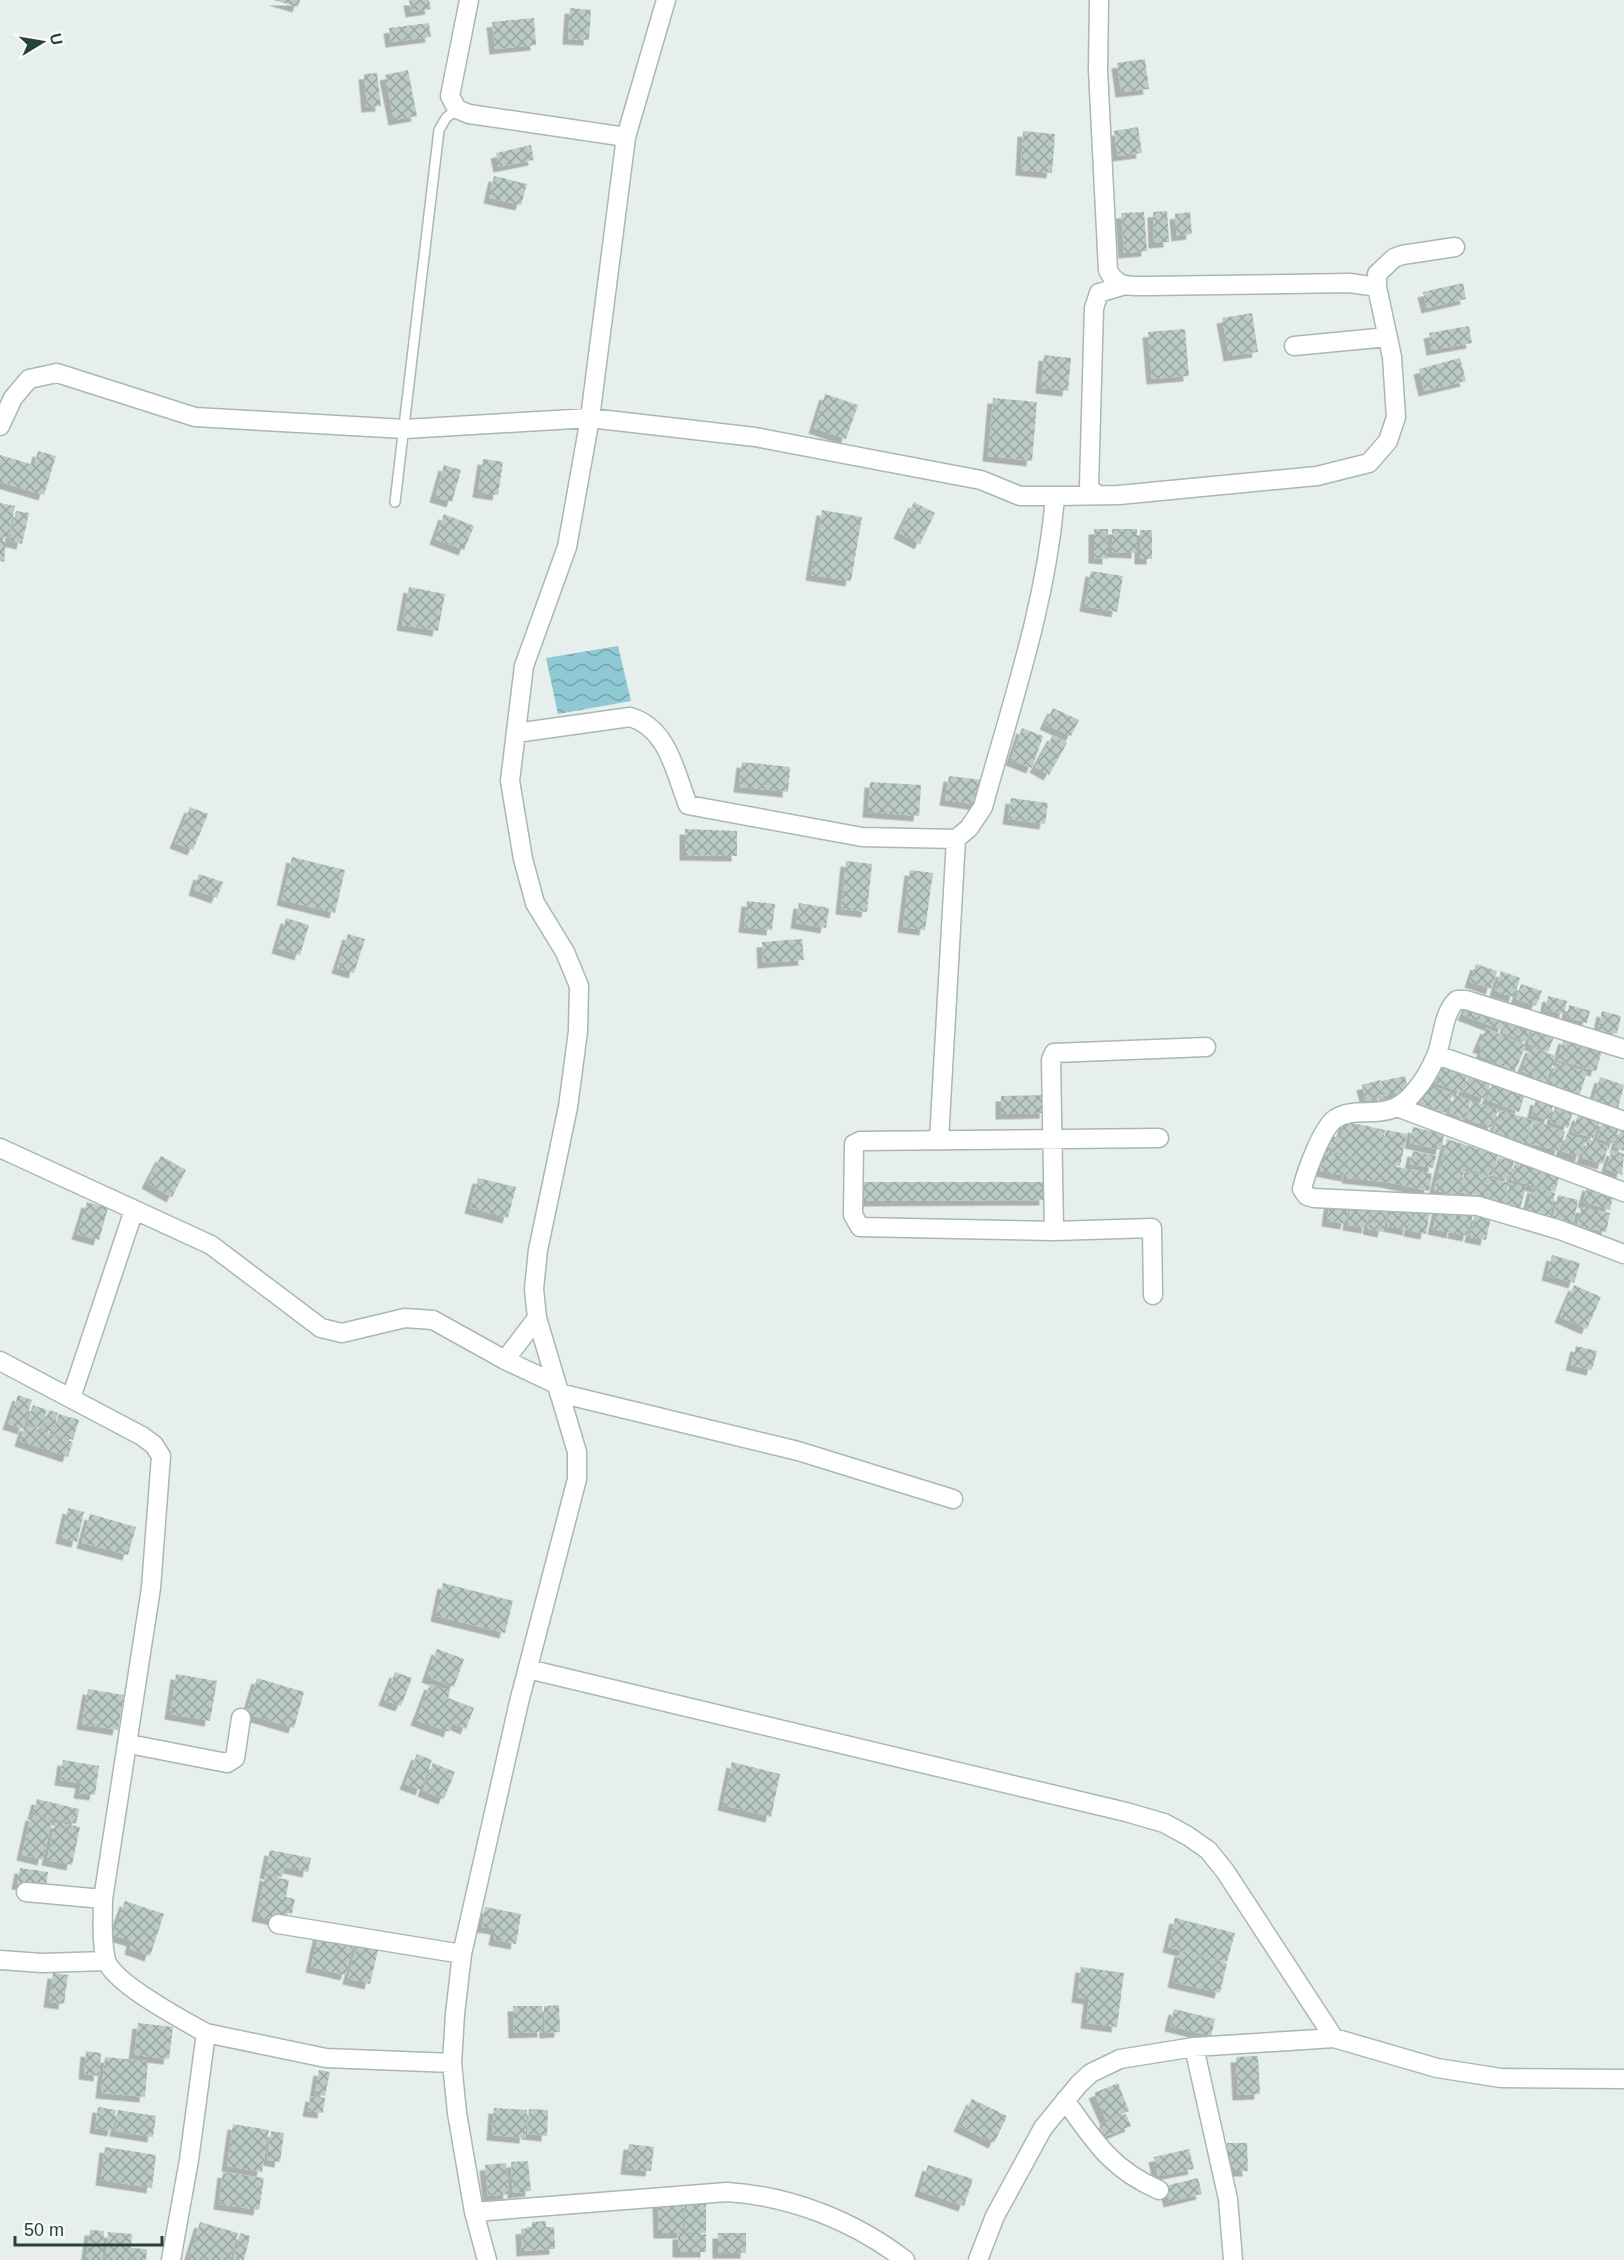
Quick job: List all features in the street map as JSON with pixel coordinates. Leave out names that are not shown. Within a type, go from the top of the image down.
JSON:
[{"type":"street","points":[[469,0],[450,96],[457,109],[469,114],[626,137]]},
{"type":"street","points":[[487,2260],[474,2212],[457,2113],[452,2063],[462,1954],[528,1669],[578,1472],[577,1452],[537,1318],[536,1271],[568,1107],[578,1031],[579,986],[565,952],[535,903],[523,859],[510,781],[524,666],[567,547],[590,418],[626,137],[666,0]]},
{"type":"street","points":[[1099,0],[1098,70],[1108,270],[1113,280],[1122,286]]},
{"type":"street","points":[[0,426],[13,398],[29,379],[57,373],[195,417],[405,429],[590,418],[755,437],[981,480],[1020,496],[1096,495],[1317,476],[1370,463],[1388,441],[1396,417],[1388,337],[1377,287],[1377,274],[1394,258],[1455,247]]},
{"type":"street","points":[[1096,495],[1089,486],[1094,308],[1099,293],[1122,286],[1350,283],[1377,287]]},
{"type":"street","points":[[1294,346],[1388,337]]},
{"type":"street","points":[[516,733],[630,717],[643,720],[663,740],[688,805],[862,837],[956,839],[969,828],[983,807],[1033,626],[1052,533],[1055,496]]},
{"type":"street","points":[[939,1140],[956,839]]},
{"type":"street","points":[[1624,1049],[1460,999],[1451,1007],[1437,1055],[1415,1092],[1397,1107],[1336,1118],[1322,1139],[1304,1182],[1303,1193],[1314,1198],[1478,1206],[1526,1219],[1624,1254]]},
{"type":"street","points":[[1054,1231],[1051,1060],[1054,1053],[1206,1047]]},
{"type":"street","points":[[1437,1055],[1624,1121]]},
{"type":"street","points":[[1397,1107],[1624,1192]]},
{"type":"street","points":[[1153,1295],[1152,1228],[1054,1231],[866,1228],[856,1224],[853,1215],[854,1144],[860,1141],[1159,1138]]},
{"type":"street","points":[[0,1148],[211,1245],[321,1328],[342,1333],[419,1317],[441,1324],[557,1389],[798,1451],[953,1500]]},
{"type":"street","points":[[70,1398],[134,1210]]},
{"type":"street","points":[[505,1360],[537,1318]]},
{"type":"street","points":[[0,1361],[142,1436],[154,1445],[161,1456],[151,1588],[104,1899],[106,1961],[140,1994],[206,2033],[326,2058],[452,2063]]},
{"type":"street","points":[[528,1669],[1023,1786],[1164,1823],[1208,1850],[1225,1871],[1334,2038]]},
{"type":"street","points":[[129,1744],[227,1763],[235,1758],[241,1718]]},
{"type":"street","points":[[26,1892],[104,1899]]},
{"type":"street","points":[[278,1924],[462,1954]]},
{"type":"street","points":[[0,1960],[42,1963],[106,1961]]},
{"type":"street","points":[[171,2260],[189,2160],[206,2033]]},
{"type":"street","points":[[978,2260],[995,2216],[1018,2170],[1043,2128],[1065,2100],[1091,2073],[1120,2059],[1194,2047],[1334,2038],[1437,2068],[1491,2076],[1624,2079]]},
{"type":"street","points":[[1194,2047],[1226,2188],[1233,2260]]},
{"type":"street","points":[[1065,2100],[1114,2164],[1135,2180],[1159,2190]]},
{"type":"street","points":[[474,2212],[727,2193],[763,2194],[789,2201],[856,2229],[905,2260]]},
{"type":"lane","points":[[395,502],[424,244],[440,130],[446,118],[457,109]]},
{"type":"water","points":[[618,646],[631,701],[558,714],[546,658]]},
{"type":"building","points":[[274,0],[300,0],[298,7]]},
{"type":"building","points":[[409,0],[429,0],[431,9],[411,12]]},
{"type":"building","points":[[570,8],[591,10],[589,40],[568,39]]},
{"type":"building","points":[[534,18],[536,45],[495,49],[492,22]]},
{"type":"building","points":[[429,23],[431,37],[391,42],[389,28]]},
{"type":"building","points":[[1145,59],[1149,89],[1121,92],[1117,63]]},
{"type":"building","points":[[408,70],[417,116],[394,120],[385,75]]},
{"type":"building","points":[[377,73],[381,106],[367,107],[364,74]]},
{"type":"building","points":[[1138,127],[1142,153],[1118,156],[1114,131]]},
{"type":"building","points":[[1023,131],[1055,134],[1052,173],[1021,170]]},
{"type":"building","points":[[531,145],[534,160],[499,167],[496,153]]},
{"type":"building","points":[[494,176],[527,184],[521,205],[489,198]]},
{"type":"building","points":[[1167,211],[1169,242],[1154,243],[1153,212]]},
{"type":"building","points":[[1144,212],[1147,251],[1124,253],[1121,213]]},
{"type":"building","points":[[1190,212],[1192,234],[1177,236],[1175,214]]},
{"type":"building","points":[[1463,283],[1466,299],[1427,308],[1423,292]]},
{"type":"building","points":[[1252,313],[1258,352],[1229,356],[1222,318]]},
{"type":"building","points":[[1469,326],[1472,343],[1432,350],[1429,333]]},
{"type":"building","points":[[1185,329],[1189,376],[1152,379],[1148,332]]},
{"type":"building","points":[[1044,355],[1071,358],[1068,391],[1041,388]]},
{"type":"building","points":[[1460,358],[1466,381],[1424,391],[1419,369]]},
{"type":"building","points":[[825,394],[858,405],[846,439],[814,428]]},
{"type":"building","points":[[993,398],[1037,402],[1032,461],[988,456]]},
{"type":"building","points":[[38,451],[56,456],[44,495],[0,482],[0,455],[34,465]]},
{"type":"building","points":[[483,459],[503,462],[498,495],[478,492]]},
{"type":"building","points":[[444,465],[461,470],[452,502],[435,497]]},
{"type":"building","points":[[914,502],[935,513],[920,544],[899,533]]},
{"type":"building","points":[[0,503],[15,506],[8,538],[0,536]]},
{"type":"building","points":[[822,510],[862,517],[851,581],[811,575]]},
{"type":"building","points":[[16,511],[29,513],[22,544],[9,541]]},
{"type":"building","points":[[444,514],[474,526],[464,550],[435,539]]},
{"type":"building","points":[[1094,529],[1108,529],[1108,559],[1094,558]]},
{"type":"building","points":[[1112,529],[1137,529],[1137,553],[1112,552]]},
{"type":"building","points":[[1140,530],[1152,530],[1152,559],[1140,559]]},
{"type":"building","points":[[0,540],[6,541],[4,562],[0,561]]},
{"type":"building","points":[[1091,571],[1123,576],[1117,612],[1085,606]]},
{"type":"building","points":[[409,587],[445,594],[438,631],[402,625]]},
{"type":"building","points":[[1053,708],[1079,720],[1071,736],[1045,724]]},
{"type":"building","points":[[1022,728],[1043,736],[1032,768],[1011,760]]},
{"type":"building","points":[[1053,735],[1067,743],[1049,775],[1035,767]]},
{"type":"building","points":[[742,762],[790,767],[788,792],[739,787]]},
{"type":"building","points":[[949,776],[982,780],[979,805],[945,800]]},
{"type":"building","points":[[870,782],[921,785],[919,816],[868,812]]},
{"type":"building","points":[[1011,798],[1048,803],[1045,824],[1008,819]]},
{"type":"building","points":[[190,807],[208,814],[193,850],[175,843]]},
{"type":"building","points":[[685,829],[737,831],[737,856],[685,855]]},
{"type":"building","points":[[292,857],[345,870],[335,913],[282,900]]},
{"type":"building","points":[[846,861],[872,864],[867,912],[841,909]]},
{"type":"building","points":[[910,870],[933,873],[925,930],[903,927]]},
{"type":"building","points":[[199,874],[223,882],[217,898],[194,890]]},
{"type":"building","points":[[747,901],[775,904],[772,930],[744,927]]},
{"type":"building","points":[[799,903],[829,908],[826,928],[796,923]]},
{"type":"building","points":[[286,918],[309,925],[300,955],[277,948]]},
{"type":"building","points":[[348,934],[365,939],[354,973],[337,968]]},
{"type":"building","points":[[802,939],[804,960],[763,963],[762,942]]},
{"type":"building","points":[[1476,964],[1497,971],[1491,989],[1470,982]]},
{"type":"building","points":[[1501,971],[1520,978],[1514,997],[1495,991]]},
{"type":"building","points":[[1521,984],[1542,991],[1536,1006],[1516,999]]},
{"type":"building","points":[[1548,996],[1567,1001],[1564,1014],[1545,1010]]},
{"type":"building","points":[[1469,1002],[1507,1017],[1502,1030],[1463,1015]]},
{"type":"building","points":[[1569,1005],[1590,1011],[1587,1023],[1566,1017]]},
{"type":"building","points":[[1602,1011],[1621,1016],[1617,1034],[1598,1030]]},
{"type":"building","points":[[1510,1015],[1533,1024],[1526,1042],[1503,1033]]},
{"type":"building","points":[[1535,1024],[1556,1032],[1548,1052],[1528,1044]]},
{"type":"building","points":[[1486,1028],[1526,1045],[1515,1071],[1480,1056],[1483,1049],[1478,1047]]},
{"type":"building","points":[[1564,1038],[1582,1044],[1578,1060],[1583,1042],[1603,1048],[1596,1071],[1557,1060]]},
{"type":"building","points":[[1531,1047],[1556,1056],[1546,1082],[1521,1071]]},
{"type":"building","points":[[1556,1062],[1587,1072],[1579,1097],[1548,1087]]},
{"type":"building","points":[[1442,1064],[1468,1073],[1461,1092],[1435,1083]]},
{"type":"building","points":[[1469,1074],[1491,1082],[1485,1099],[1463,1091]]},
{"type":"building","points":[[1405,1076],[1408,1091],[1385,1096],[1381,1081]]},
{"type":"building","points":[[1600,1077],[1624,1085],[1617,1112],[1592,1104]]},
{"type":"building","points":[[1380,1080],[1384,1098],[1366,1101],[1362,1085]]},
{"type":"building","points":[[1493,1082],[1525,1094],[1519,1112],[1487,1100]]},
{"type":"building","points":[[1427,1084],[1453,1093],[1446,1113],[1420,1104]]},
{"type":"building","points":[[1045,1095],[1045,1113],[1001,1114],[1001,1096]]},
{"type":"building","points":[[1455,1095],[1471,1100],[1465,1119],[1449,1113]]},
{"type":"building","points":[[1536,1099],[1553,1105],[1549,1120],[1532,1115]]},
{"type":"building","points":[[1472,1101],[1498,1109],[1492,1128],[1466,1119]]},
{"type":"building","points":[[1556,1105],[1573,1111],[1568,1128],[1551,1122]]},
{"type":"building","points":[[1500,1110],[1533,1120],[1526,1142],[1493,1132]]},
{"type":"building","points":[[1578,1115],[1600,1121],[1594,1138],[1572,1132]]},
{"type":"building","points":[[1534,1120],[1565,1132],[1559,1151],[1527,1143]]},
{"type":"building","points":[[1603,1120],[1620,1125],[1614,1144],[1597,1138]]},
{"type":"building","points":[[1344,1121],[1385,1130],[1379,1162],[1372,1161],[1411,1170],[1409,1178],[1412,1169],[1432,1174],[1429,1191],[1386,1182],[1347,1178],[1352,1156],[1328,1151],[1331,1136],[1341,1138]]},
{"type":"building","points":[[1413,1127],[1444,1134],[1441,1150],[1410,1143]]},
{"type":"building","points":[[1621,1128],[1624,1129],[1624,1151],[1615,1148]]},
{"type":"building","points":[[1386,1130],[1407,1134],[1400,1166],[1380,1162]]},
{"type":"building","points":[[1567,1134],[1586,1140],[1580,1157],[1561,1151]]},
{"type":"building","points":[[1447,1139],[1498,1155],[1492,1176],[1465,1168],[1457,1196],[1434,1190]]},
{"type":"building","points":[[1588,1139],[1608,1146],[1603,1164],[1582,1158]]},
{"type":"building","points":[[1612,1150],[1624,1154],[1622,1175],[1606,1169]]},
{"type":"building","points":[[1413,1151],[1436,1156],[1433,1168],[1410,1164]]},
{"type":"building","points":[[1324,1152],[1351,1157],[1347,1176],[1320,1171]]},
{"type":"building","points":[[161,1156],[186,1170],[172,1197],[147,1183]]},
{"type":"building","points":[[1498,1157],[1514,1161],[1509,1180],[1493,1176]]},
{"type":"building","points":[[1515,1162],[1560,1175],[1555,1192],[1511,1180]]},
{"type":"building","points":[[1465,1171],[1485,1175],[1481,1190],[1485,1176],[1509,1183],[1503,1204],[1460,1192]]},
{"type":"building","points":[[478,1178],[516,1187],[508,1218],[470,1208]]},
{"type":"building","points":[[857,1182],[1044,1182],[1045,1200],[858,1201]]},
{"type":"building","points":[[1510,1183],[1526,1187],[1520,1209],[1504,1204]]},
{"type":"building","points":[[1588,1185],[1614,1193],[1610,1210],[1583,1202]]},
{"type":"building","points":[[1533,1187],[1555,1193],[1550,1216],[1527,1210]]},
{"type":"building","points":[[1558,1195],[1578,1200],[1573,1225],[1552,1220]]},
{"type":"building","points":[[1330,1199],[1349,1202],[1346,1224],[1327,1221]]},
{"type":"building","points":[[1351,1200],[1370,1203],[1367,1228],[1348,1225]]},
{"type":"building","points":[[1373,1201],[1389,1204],[1383,1232],[1368,1229]]},
{"type":"building","points":[[87,1202],[108,1208],[99,1240],[77,1234]]},
{"type":"building","points":[[1391,1202],[1412,1206],[1408,1230],[1387,1226]]},
{"type":"building","points":[[1414,1203],[1431,1206],[1426,1234],[1409,1231]]},
{"type":"building","points":[[1438,1206],[1456,1210],[1452,1233],[1433,1229]]},
{"type":"building","points":[[1581,1207],[1610,1213],[1606,1232],[1577,1226]]},
{"type":"building","points":[[1457,1210],[1473,1213],[1468,1236],[1453,1233]]},
{"type":"building","points":[[1475,1214],[1491,1217],[1486,1240],[1470,1237]]},
{"type":"building","points":[[1552,1255],[1580,1263],[1574,1283],[1547,1275]]},
{"type":"building","points":[[1574,1285],[1601,1297],[1587,1329],[1560,1317]]},
{"type":"building","points":[[1576,1346],[1597,1351],[1592,1370],[1571,1365]]},
{"type":"building","points":[[18,1395],[32,1400],[23,1429],[8,1424]]},
{"type":"building","points":[[33,1405],[47,1410],[41,1428],[27,1423]]},
{"type":"building","points":[[49,1410],[58,1413],[52,1432],[42,1429]]},
{"type":"building","points":[[59,1414],[79,1420],[73,1440],[53,1434]]},
{"type":"building","points":[[25,1425],[73,1442],[68,1457],[20,1441]]},
{"type":"building","points":[[68,1508],[84,1512],[77,1542],[61,1538]]},
{"type":"building","points":[[90,1514],[136,1527],[128,1555],[82,1543]]},
{"type":"building","points":[[443,1583],[513,1601],[505,1633],[436,1616]]},
{"type":"building","points":[[437,1649],[464,1659],[454,1687],[427,1677]]},
{"type":"building","points":[[395,1672],[412,1678],[401,1706],[384,1700]]},
{"type":"building","points":[[176,1674],[217,1681],[210,1721],[170,1714]]},
{"type":"building","points":[[257,1678],[304,1692],[294,1728],[246,1714]]},
{"type":"building","points":[[430,1684],[450,1691],[448,1698],[474,1708],[466,1729],[452,1723],[449,1732],[416,1720]]},
{"type":"building","points":[[88,1689],[124,1695],[118,1730],[82,1724]]},
{"type":"building","points":[[417,1754],[432,1760],[421,1790],[405,1784]]},
{"type":"building","points":[[63,1760],[99,1766],[95,1795],[79,1793],[81,1783],[60,1780]]},
{"type":"building","points":[[732,1762],[780,1774],[771,1817],[723,1805]]},
{"type":"building","points":[[433,1763],[455,1772],[444,1799],[423,1791]]},
{"type":"building","points":[[37,1799],[79,1809],[76,1824],[33,1814]]},
{"type":"building","points":[[31,1815],[52,1820],[43,1860],[22,1855]]},
{"type":"building","points":[[55,1822],[80,1827],[72,1865],[47,1860]]},
{"type":"building","points":[[270,1850],[311,1858],[308,1872],[284,1867],[282,1877],[265,1873]]},
{"type":"building","points":[[20,1868],[48,1872],[46,1888],[17,1884]]},
{"type":"building","points":[[265,1875],[289,1880],[286,1897],[295,1899],[292,1914],[287,1913],[286,1922],[257,1916]]},
{"type":"building","points":[[125,1901],[164,1914],[150,1956],[130,1949],[132,1941],[113,1935]]},
{"type":"building","points":[[485,1907],[521,1914],[516,1944],[494,1940],[496,1929],[482,1927]]},
{"type":"building","points":[[1175,1918],[1235,1933],[1227,1962],[1168,1947]]},
{"type":"building","points":[[319,1932],[354,1941],[346,1975],[311,1967]]},
{"type":"building","points":[[357,1941],[379,1946],[370,1984],[348,1979]]},
{"type":"building","points":[[1180,1951],[1227,1963],[1220,1993],[1173,1982]]},
{"type":"building","points":[[1081,1967],[1124,1973],[1117,2027],[1086,2023],[1089,1999],[1077,1997]]},
{"type":"building","points":[[53,1973],[68,1975],[64,2004],[49,2002]]},
{"type":"building","points":[[559,2005],[560,2032],[545,2033],[544,2006]]},
{"type":"building","points":[[513,2006],[542,2006],[543,2032],[514,2033]]},
{"type":"building","points":[[1174,2009],[1215,2019],[1211,2036],[1170,2026]]},
{"type":"building","points":[[138,2023],[173,2027],[169,2059],[134,2055]]},
{"type":"building","points":[[86,2051],[101,2053],[99,2076],[84,2074]]},
{"type":"building","points":[[1258,2056],[1260,2094],[1238,2095],[1236,2057]]},
{"type":"building","points":[[105,2057],[148,2061],[145,2097],[101,2093]]},
{"type":"building","points":[[319,2070],[330,2072],[325,2096],[315,2094]]},
{"type":"building","points":[[1118,2083],[1129,2111],[1106,2120],[1094,2093]]},
{"type":"building","points":[[311,2096],[325,2098],[323,2113],[308,2111]]},
{"type":"building","points":[[972,2099],[1007,2116],[994,2143],[959,2126]]},
{"type":"building","points":[[98,2107],[116,2110],[113,2131],[95,2128]]},
{"type":"building","points":[[494,2108],[527,2110],[525,2138],[492,2135]]},
{"type":"building","points":[[529,2109],[548,2110],[547,2136],[527,2134]]},
{"type":"building","points":[[118,2110],[156,2116],[153,2137],[115,2131]]},
{"type":"building","points":[[1126,2114],[1131,2126],[1104,2137],[1099,2125]]},
{"type":"building","points":[[233,2124],[269,2130],[262,2172],[227,2166]]},
{"type":"building","points":[[271,2131],[284,2133],[280,2162],[267,2160]]},
{"type":"building","points":[[1227,2143],[1247,2143],[1248,2171],[1228,2171]]},
{"type":"building","points":[[629,2144],[654,2147],[651,2171],[626,2169]]},
{"type":"building","points":[[105,2147],[156,2155],[152,2188],[101,2180]]},
{"type":"building","points":[[1189,2149],[1194,2169],[1158,2176],[1154,2157]]},
{"type":"building","points":[[528,2161],[531,2191],[513,2193],[511,2162]]},
{"type":"building","points":[[506,2163],[509,2194],[488,2196],[485,2165]]},
{"type":"building","points":[[928,2165],[973,2179],[964,2206],[920,2191]]},
{"type":"building","points":[[223,2172],[264,2178],[259,2210],[219,2204]]},
{"type":"building","points":[[1198,2178],[1202,2194],[1169,2202],[1165,2186]]},
{"type":"building","points":[[658,2202],[683,2202],[683,2233],[659,2233]]},
{"type":"building","points":[[684,2203],[706,2203],[706,2233],[684,2233]]},
{"type":"building","points":[[546,2221],[546,2227],[554,2227],[555,2249],[522,2251],[521,2229],[532,2228],[532,2222]]},
{"type":"building","points":[[200,2222],[238,2233],[230,2260],[188,2260]]},
{"type":"building","points":[[90,2230],[104,2231],[102,2260],[86,2260]]},
{"type":"building","points":[[108,2232],[132,2234],[131,2248],[147,2249],[146,2260],[105,2260]]},
{"type":"building","points":[[240,2233],[250,2236],[244,2260],[233,2259]]},
{"type":"building","points":[[718,2233],[746,2233],[746,2253],[718,2253]]},
{"type":"building","points":[[678,2234],[706,2234],[706,2252],[678,2252]]}]
